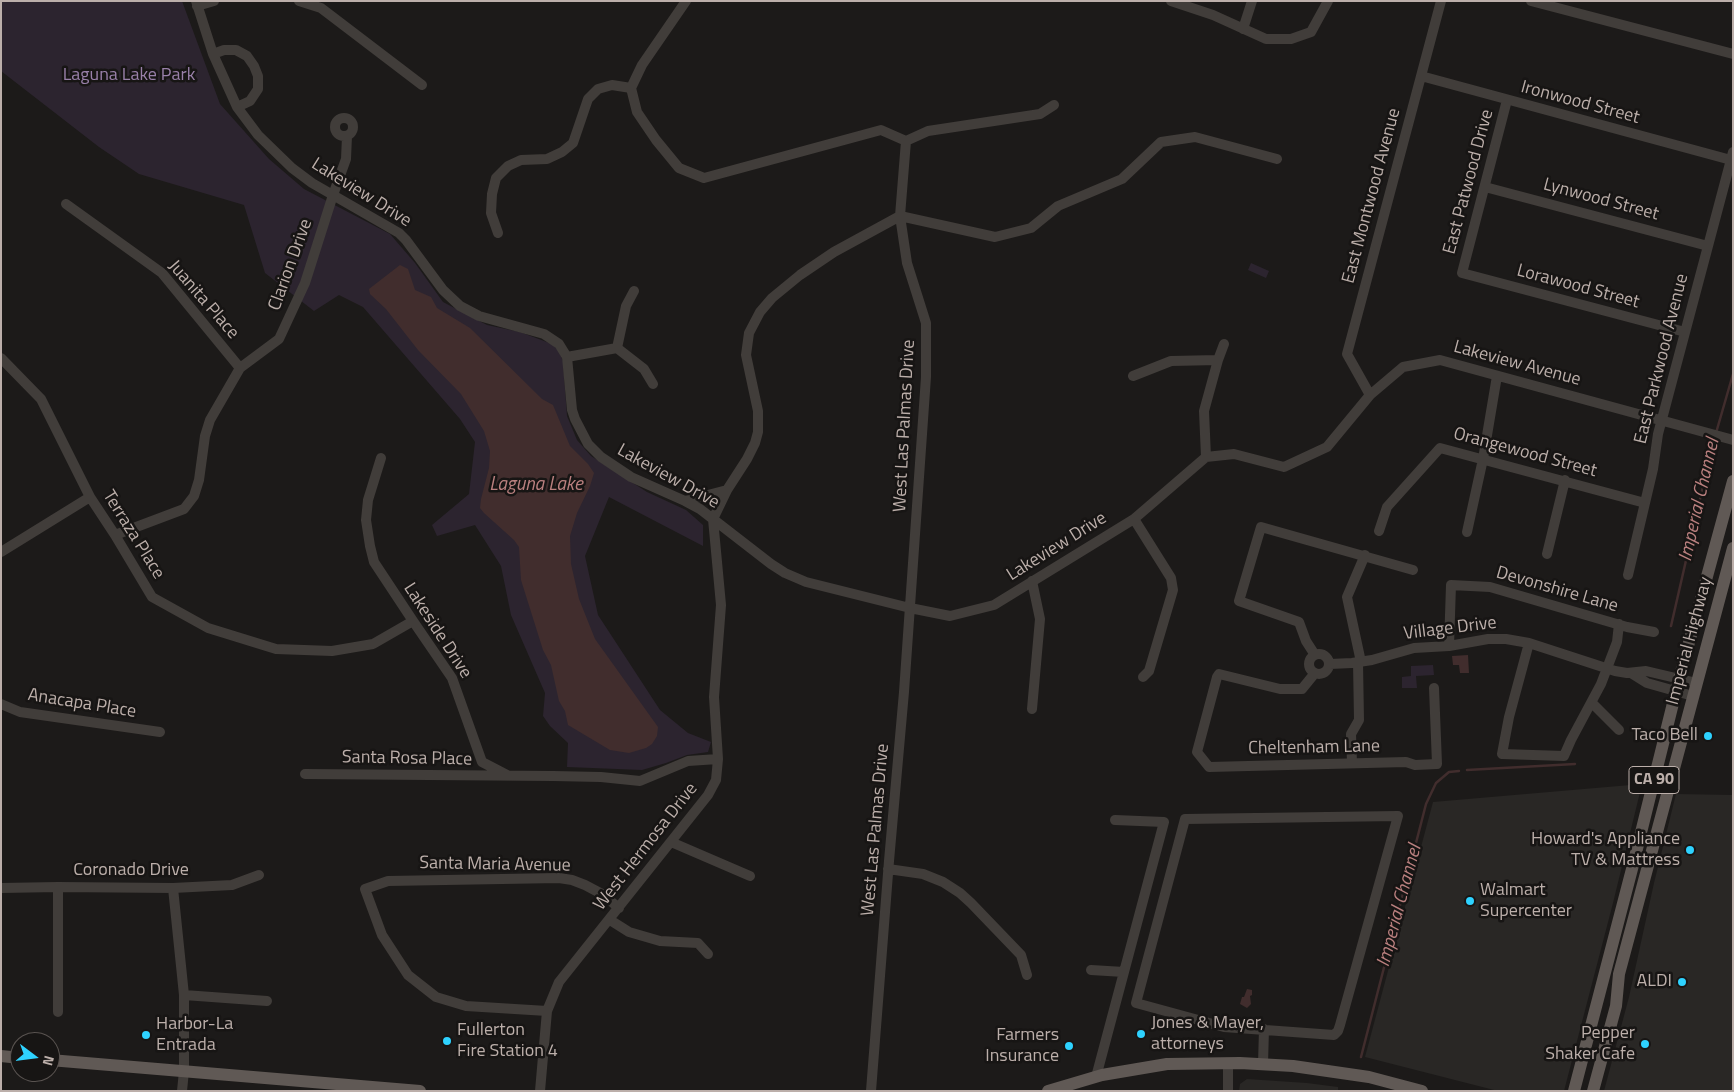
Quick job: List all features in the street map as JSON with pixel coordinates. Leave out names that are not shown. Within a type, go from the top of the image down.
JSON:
[{"type":"main road","name":"Imperial Highway","points":[[1574,1091],[1678,685],[1733,481]]},
{"type":"main road","name":"Imperial Highway","points":[[1593,1091],[1616,1006],[1619,974],[1733,548]]},
{"type":"main road","points":[[60,1061],[420,1091]]},
{"type":"main road","points":[[1048,1091],[1096,1077],[1167,1064],[1187,1063],[1263,1064],[1315,1069],[1369,1077],[1422,1091]]},
{"type":"street","points":[[196,4],[214,1]]},
{"type":"street","points":[[299,1],[323,4],[422,85]]},
{"type":"street","points":[[686,1],[642,65],[631,88],[637,112],[656,140],[679,168],[704,178],[881,130],[906,141],[928,131],[1040,114],[1054,105]]},
{"type":"street","points":[[1243,30],[1252,1]]},
{"type":"street","points":[[1175,2],[1213,15],[1266,39],[1291,39],[1311,32],[1328,1]]},
{"type":"street","name":"East Montwood Avenue","points":[[1370,395],[1347,354],[1441,1]]},
{"type":"street","points":[[1531,1],[1733,54]]},
{"type":"street","name":"Lakeview Drive","points":[[196,4],[213,54],[237,106],[258,135],[292,168],[312,183],[399,233],[443,290],[466,310],[479,316],[550,337],[562,347],[567,357],[572,410],[578,429],[588,444],[608,463],[631,477],[700,509],[771,564],[796,578],[910,608],[950,616],[994,605],[1134,519],[1206,457]]},
{"type":"street","points":[[213,54],[224,50],[236,50],[247,56],[254,66],[258,76],[258,89],[250,101],[237,106]]},
{"type":"street","name":"Ironwood Street","points":[[1421,76],[1507,100],[1732,156]]},
{"type":"street","points":[[498,233],[491,213],[492,194],[496,178],[508,166],[521,160],[547,159],[562,152],[573,143],[588,99],[598,89],[612,85],[631,88]]},
{"type":"street","name":"East Patwood Drive","points":[[1462,273],[1507,100]]},
{"type":"street","name":"Clarion Drive","points":[[115,535],[184,509],[194,496],[199,480],[205,436],[210,420],[240,368],[279,339],[306,283],[346,159],[347,136]]},
{"type":"street","points":[[713,519],[727,490],[753,448],[758,432],[758,410],[746,355],[749,333],[757,316],[772,298],[800,275],[834,252],[900,216],[995,237],[1031,228],[1058,206],[1122,179],[1161,142],[1195,137],[1277,158]]},
{"type":"street","name":"West Las Palmas Drive","points":[[871,1091],[910,608],[926,377],[926,323],[907,263],[900,216],[906,141]]},
{"type":"street","name":"East Parkwood Avenue","points":[[1628,575],[1662,420],[1732,156]]},
{"type":"street","name":"Lynwood Street","points":[[1485,186],[1708,246]]},
{"type":"street","name":"Juanita Place","points":[[66,204],[162,274],[240,368]]},
{"type":"street","name":"Lorawood Street","points":[[1462,273],[1685,332]]},
{"type":"street","points":[[617,348],[626,306],[634,291]]},
{"type":"street","points":[[1206,457],[1204,411],[1224,344]]},
{"type":"street","points":[[567,357],[617,348],[644,369],[653,384]]},
{"type":"street","name":"Terraza Place","points":[[1,358],[41,399],[90,497],[152,597],[208,628],[276,649],[332,651],[373,644],[412,621]]},
{"type":"street","points":[[1133,376],[1170,361],[1218,360]]},
{"type":"street","name":"Lakeview Avenue","points":[[1206,457],[1234,454],[1284,467],[1327,447],[1370,395],[1403,367],[1440,360],[1729,438]]},
{"type":"street","points":[[1467,532],[1483,459],[1497,376]]},
{"type":"street","name":"Orangewood Street","points":[[1379,531],[1387,507],[1440,448],[1645,503]]},
{"type":"street","name":"Lakeside Drive","points":[[381,458],[368,500],[366,520],[370,546],[378,569],[452,678],[482,762],[508,776],[592,777],[640,780],[688,761],[718,759]]},
{"type":"street","points":[[1547,554],[1565,480]]},
{"type":"street","points":[[685,501],[727,490]]},
{"type":"street","points":[[1,552],[90,497]]},
{"type":"street","name":"West Hermosa Drive","points":[[540,1091],[547,1010],[559,982],[711,791],[716,780],[718,759],[714,697],[721,605],[713,519]]},
{"type":"street","points":[[1134,519],[1171,578],[1173,590],[1149,670],[1143,677]]},
{"type":"street","points":[[1314,655],[1299,622],[1239,601],[1261,527],[1413,570]]},
{"type":"street","points":[[1352,763],[1351,734],[1359,720],[1359,662],[1347,597],[1365,555]]},
{"type":"street","points":[[1032,581],[1040,619],[1032,709]]},
{"type":"street","name":"Devonshire Lane","points":[[1450,646],[1451,585],[1490,587],[1619,624],[1654,632]]},
{"type":"street","points":[[1529,642],[1509,718],[1502,754],[1564,756],[1601,684],[1617,642],[1619,624]]},
{"type":"street","name":"Village Drive","points":[[1330,664],[1359,662],[1406,649],[1450,646],[1494,639],[1512,639],[1529,642],[1623,672],[1646,671],[1695,690]]},
{"type":"street","points":[[1320,654],[1326,656],[1330,664],[1325,673],[1315,673],[1311,670],[1309,664],[1314,655],[1320,654]]},
{"type":"street","name":"Cheltenham Lane","points":[[1315,673],[1302,689],[1280,689],[1219,674],[1216,677],[1197,752],[1209,767],[1406,762],[1415,765],[1437,764],[1434,688]]},
{"type":"street","points":[[1592,702],[1619,730]]},
{"type":"street","name":"Anacapa Place","points":[[1,704],[20,712],[160,732]]},
{"type":"street","name":"Santa Rosa Place","points":[[304,774],[508,776]]},
{"type":"street","points":[[1398,816],[1338,1031],[1334,1035],[1328,1035],[1264,1029],[1224,1027],[1136,1003],[1185,819],[1398,816]]},
{"type":"street","points":[[1096,1077],[1164,822],[1115,820]]},
{"type":"street","points":[[671,842],[750,876]]},
{"type":"street","points":[[888,869],[923,874],[943,882],[960,893],[1021,955],[1027,975]]},
{"type":"street","name":"Coronado Drive","points":[[1,888],[173,888],[232,885],[259,875]]},
{"type":"street","name":"Santa Maria Avenue","points":[[547,1010],[466,1006],[436,997],[408,975],[382,935],[365,889],[388,881],[566,879],[579,882],[594,889],[619,908]]},
{"type":"street","points":[[58,887],[58,1012]]},
{"type":"street","points":[[173,888],[184,995],[184,1071],[182,1091]]},
{"type":"street","points":[[610,920],[629,932],[660,941],[698,943],[708,954]]},
{"type":"street","points":[[1091,970],[1124,972]]},
{"type":"street","points":[[184,995],[267,1001]]},
{"type":"street","points":[[1263,1064],[1264,1029]]},
{"type":"street","points":[[1228,1064],[1228,1091]]},
{"type":"shaded area","points":[[1642,784],[1564,1091],[1498,1091],[1365,1057],[1433,802]]},
{"type":"shaded area","points":[[1676,794],[1733,795],[1733,1091],[1604,1091],[1629,997]]},
{"type":"shaded area","points":[[1247,1079],[1338,1087],[1338,1091],[1239,1091],[1240,1084]]},
{"type":"green space","name":"Laguna Lake Park","points":[[1,1],[182,1],[220,104],[269,159],[304,189],[390,234],[415,263],[443,302],[487,325],[520,332],[552,344],[559,351],[563,361],[567,416],[577,440],[591,456],[647,492],[686,510],[703,525],[703,546],[609,497],[585,556],[598,615],[660,710],[688,733],[711,742],[708,752],[687,755],[642,770],[567,767],[568,743],[550,726],[543,716],[545,693],[511,615],[501,566],[475,525],[437,536],[432,525],[469,494],[475,442],[460,419],[363,307],[339,295],[314,311],[265,273],[244,205],[139,174],[99,147],[1,71]]},
{"type":"green space","points":[[1251,263],[1269,271],[1266,278],[1248,270]]},
{"type":"green space","points":[[1433,665],[1434,675],[1416,676],[1417,688],[1402,688],[1402,677],[1411,676],[1411,666]]},
{"type":"water","name":"Laguna Lake","points":[[400,265],[408,269],[415,290],[431,297],[437,308],[470,328],[542,399],[553,405],[570,446],[594,473],[577,513],[570,536],[571,564],[579,599],[595,639],[658,727],[657,736],[652,744],[646,748],[629,753],[610,750],[568,725],[565,711],[559,701],[551,665],[543,650],[521,580],[519,547],[480,508],[489,468],[490,451],[484,431],[461,394],[418,350],[386,309],[370,294],[369,289]]},
{"type":"water","points":[[1468,655],[1469,673],[1460,673],[1459,665],[1453,665],[1452,656]]},
{"type":"water","points":[[1247,989],[1252,990],[1252,995],[1250,996],[1251,1004],[1247,1008],[1240,1004]]},
{"type":"waterway","name":"Imperial Channel","points":[[1716,433],[1733,374]]},
{"type":"waterway","name":"Imperial Channel","points":[[1671,626],[1714,438]]},
{"type":"waterway","name":"Imperial Channel","points":[[1467,770],[1575,764]]},
{"type":"waterway","name":"Imperial Channel","points":[[1361,1057],[1426,804],[1436,783],[1449,772],[1459,771]]},
{"type":"place","name":"Taco Bell","points":[[1708,736]]},
{"type":"place","name":"Howard's Appliance TV & Mattress","points":[[1690,850]]},
{"type":"place","name":"Walmart Supercenter","points":[[1470,901]]},
{"type":"place","name":"ALDI","points":[[1682,982]]},
{"type":"place","name":"Jones & Mayer, attorneys","points":[[1141,1034]]},
{"type":"place","name":"Harbor-La Entrada","points":[[146,1035]]},
{"type":"place","name":"Fullerton Fire Station 4","points":[[447,1041]]},
{"type":"place","name":"Pepper Shaker Cafe","points":[[1645,1044]]},
{"type":"place","name":"Farmers Insurance","points":[[1069,1046]]}]
